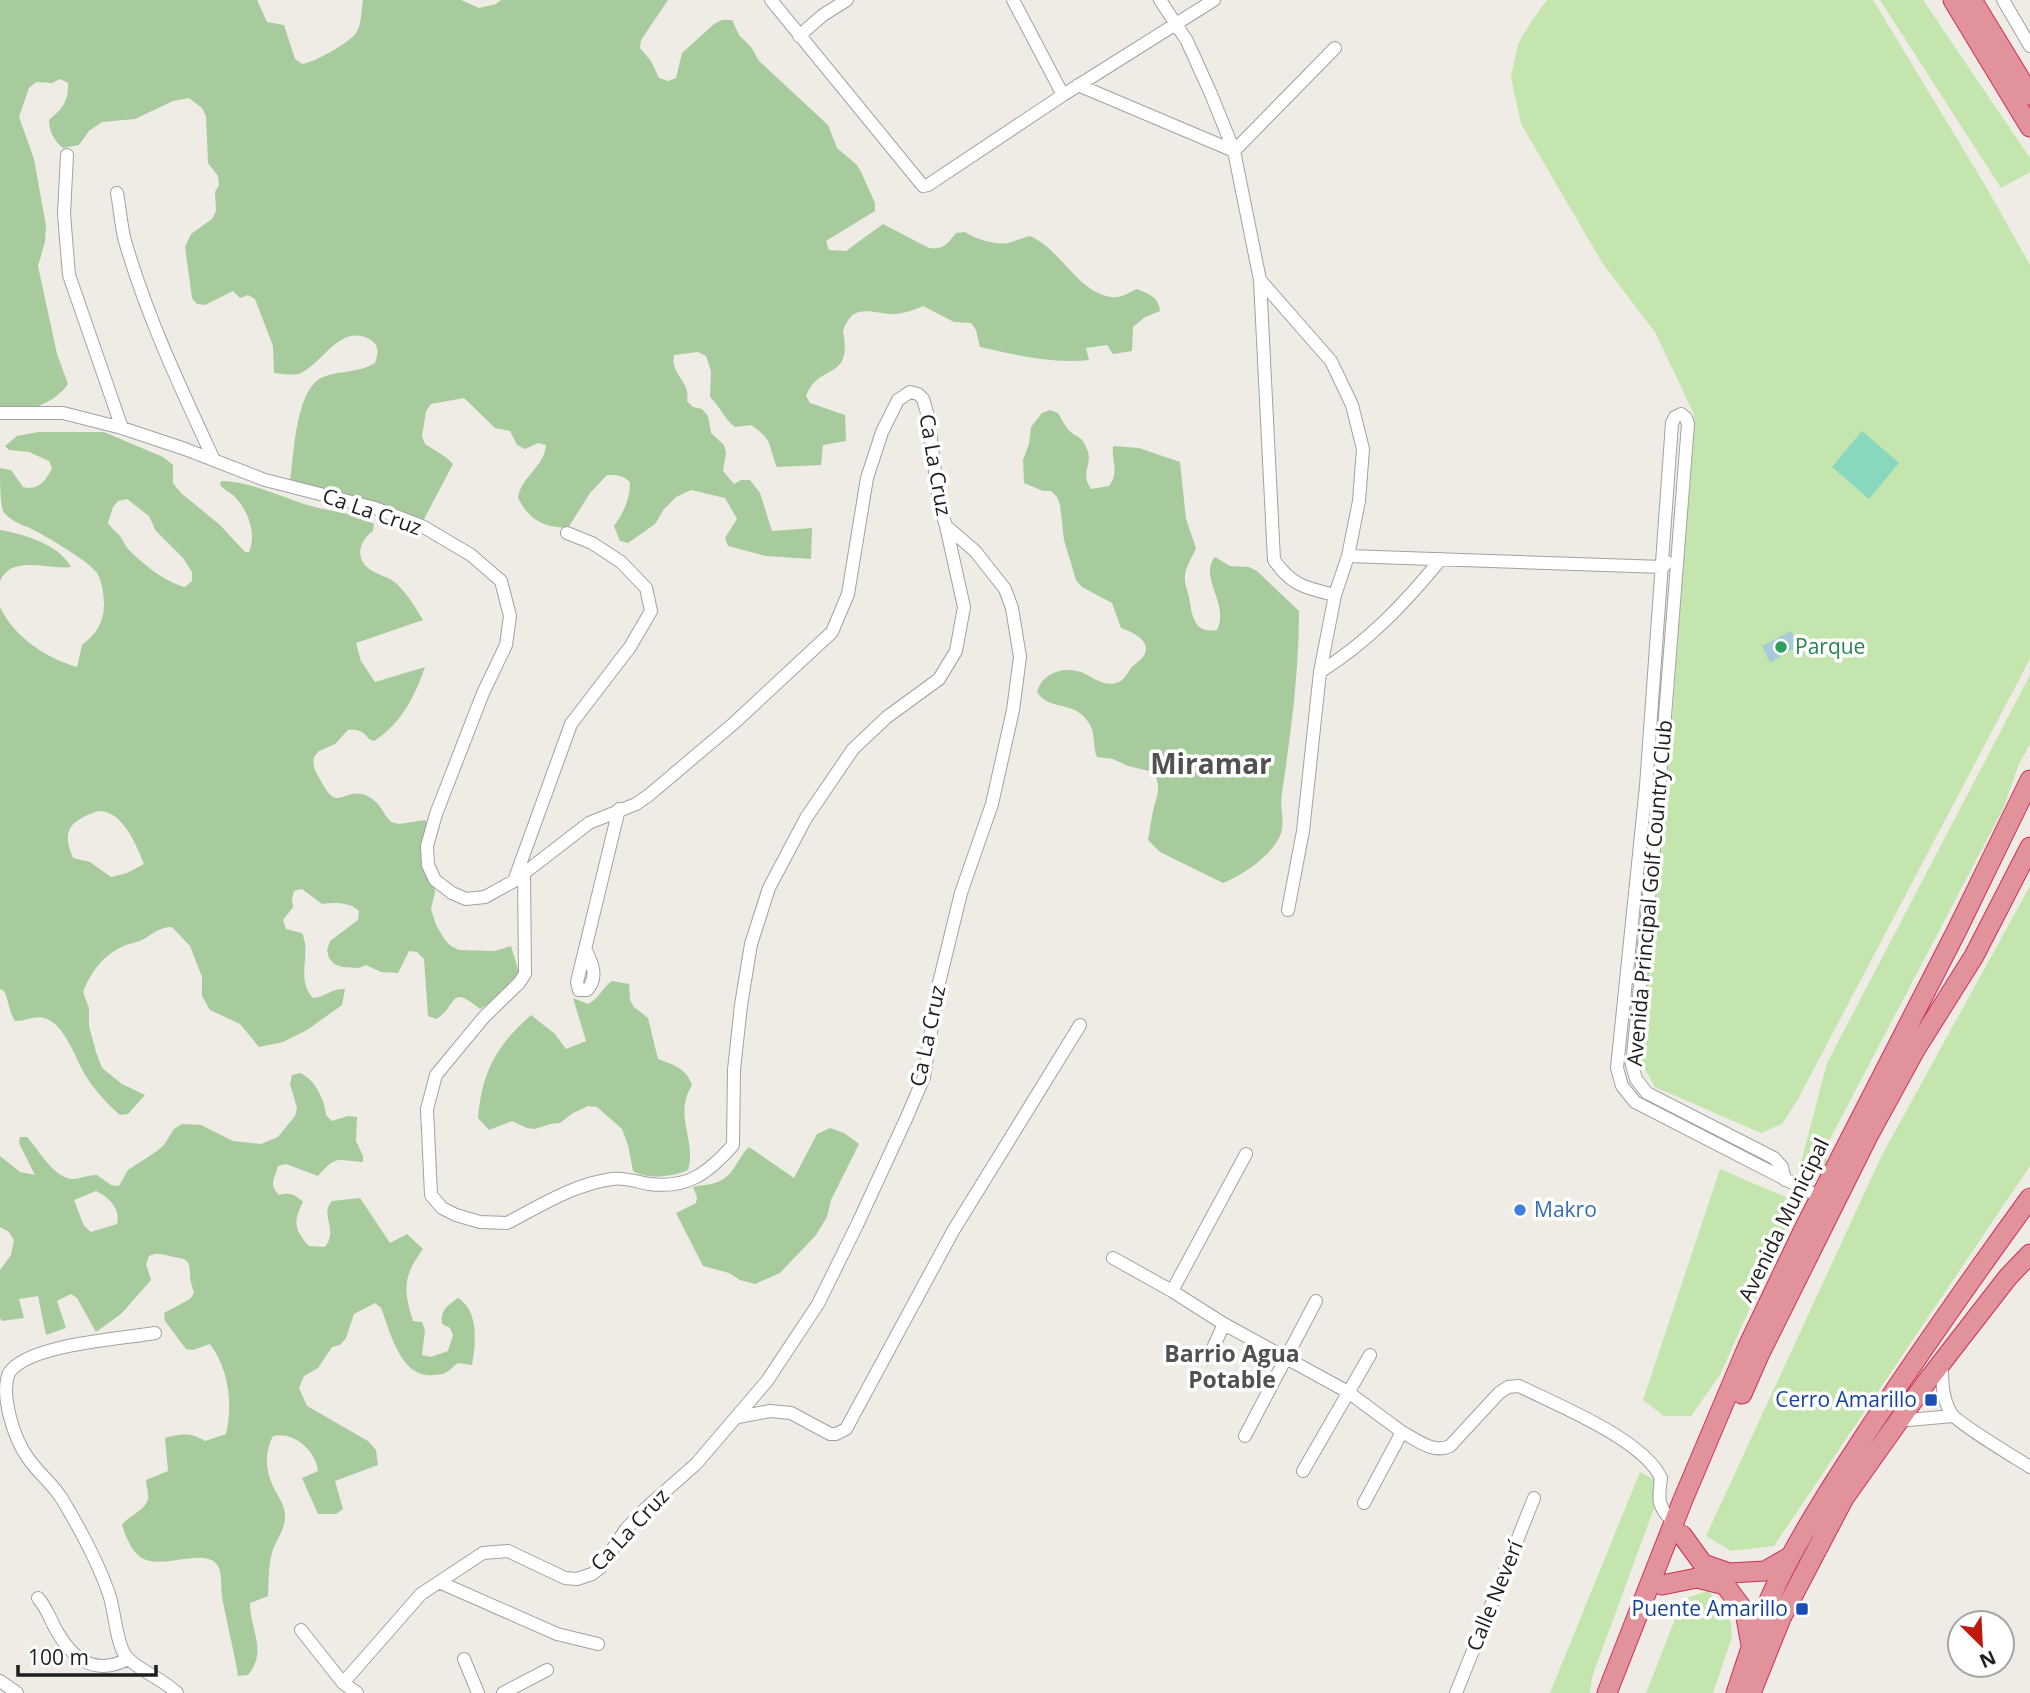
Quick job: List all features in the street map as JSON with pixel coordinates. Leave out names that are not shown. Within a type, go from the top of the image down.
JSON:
[{"type":"highway","points":[[1953,0],[2030,127]]},
{"type":"highway","points":[[1972,0],[2030,95]]},
{"type":"highway","name":"Avenida Municipal","points":[[1620,1693],[1662,1585],[1678,1529],[1748,1346],[1819,1198],[1957,930],[2030,780]]},
{"type":"highway","name":"Avenida Municipal","points":[[1607,1693],[1678,1529],[1759,1354],[1856,1160],[1915,1050],[1974,956],[2030,847]]},
{"type":"highway","points":[[1736,1693],[1751,1645],[1791,1556],[1839,1474],[1898,1384],[2030,1198]]},
{"type":"highway","points":[[1751,1693],[1781,1618],[1844,1498],[1897,1421],[2008,1276],[2030,1254]]},
{"type":"highway","points":[[1678,1529],[1703,1564],[1729,1573],[1765,1571],[1791,1556]]},
{"type":"highway","points":[[1662,1585],[1697,1578],[1724,1585],[1745,1612],[1751,1645]]},
{"type":"street","points":[[771,0],[923,186],[1063,94],[1214,0]]},
{"type":"street","points":[[799,36],[823,15],[847,0]]},
{"type":"street","points":[[1013,0],[1063,94]]},
{"type":"street","points":[[1160,0],[1177,23],[1211,94],[1234,151],[1260,280],[1274,560],[1285,577],[1302,587],[1335,595]]},
{"type":"street","points":[[2003,0],[2030,46]]},
{"type":"street","points":[[1234,151],[1335,48]]},
{"type":"street","points":[[1078,85],[1234,151]]},
{"type":"street","points":[[67,155],[64,214],[69,275],[122,428]]},
{"type":"street","points":[[117,193],[124,238],[141,290],[176,378],[214,460]]},
{"type":"street","points":[[1260,280],[1331,361],[1352,405],[1363,449],[1359,501],[1348,556],[1335,595],[1320,673],[1303,831],[1288,910]]},
{"type":"street","name":"Ca La Cruz","points":[[0,413],[63,413],[122,428],[265,480],[375,508],[422,526],[471,555],[501,581],[510,615],[506,645],[483,693],[436,814],[427,846],[428,865],[435,880],[452,893],[466,899],[485,897],[519,877],[589,823],[636,804],[649,795],[733,724],[832,632],[848,594],[867,478],[882,432],[898,400],[910,392],[923,399],[928,416],[937,491],[946,526],[975,551],[1005,589],[1012,608],[1020,657],[1013,709],[992,804],[958,906],[938,986],[924,1077],[818,1304],[767,1381],[696,1464],[626,1529],[600,1568],[577,1579],[565,1578],[508,1551],[483,1553],[421,1594],[343,1683]]},
{"type":"street","name":"Avenida Principal Golf Country Club","points":[[1681,414],[1688,424],[1657,818],[1632,1065],[1636,1079],[1647,1093],[1774,1158],[1782,1167],[1785,1180],[1635,1102],[1622,1086],[1617,1068],[1646,786],[1672,424],[1675,417],[1681,414]]},
{"type":"street","points":[[568,533],[592,543],[621,562],[646,588],[651,611],[630,647],[571,724],[519,877],[525,974],[484,1017],[436,1075],[427,1109],[431,1195],[442,1208],[456,1215],[496,1224],[507,1223],[582,1186],[614,1178],[677,1185],[703,1175],[733,1145],[734,1070],[741,1005],[751,944],[769,888],[806,818],[853,749],[887,717],[939,679],[956,652],[964,607],[946,526]]},
{"type":"street","points":[[1348,556],[1663,567],[1676,550]]},
{"type":"street","points":[[1320,673],[1345,656],[1404,605],[1441,559]]},
{"type":"street","points":[[585,948],[620,809]]},
{"type":"street","points":[[737,1417],[770,1411],[791,1413],[830,1434],[846,1429],[953,1230],[1080,1025]]},
{"type":"street","points":[[1172,1290],[1246,1154]]},
{"type":"street","points":[[1785,1180],[1819,1198]]},
{"type":"street","points":[[1113,1258],[1172,1290],[1224,1324],[1348,1392],[1402,1432],[1435,1449],[1450,1446],[1499,1393],[1508,1387],[1519,1386],[1607,1429],[1649,1460],[1661,1478],[1658,1501],[1678,1529]]},
{"type":"street","points":[[1245,1436],[1316,1301]]},
{"type":"street","points":[[1208,1359],[1224,1324]]},
{"type":"street","points":[[155,1333],[86,1343],[33,1356],[15,1367],[5,1383],[7,1412],[20,1445],[61,1498],[99,1570],[113,1608],[123,1651],[128,1659],[160,1678],[177,1693]]},
{"type":"street","points":[[1303,1471],[1370,1355]]},
{"type":"street","points":[[1947,1357],[1942,1383],[1952,1416],[2030,1467]]},
{"type":"street","points":[[1897,1421],[1952,1416]]},
{"type":"street","points":[[1363,1503],[1402,1432]]},
{"type":"street","name":"Calle Neverí","points":[[1456,1693],[1534,1498]]},
{"type":"street","points":[[439,1582],[557,1634],[598,1644]]},
{"type":"street","points":[[38,1598],[67,1646],[83,1661],[104,1667],[128,1659]]},
{"type":"street","points":[[301,1630],[343,1683],[357,1693]]},
{"type":"street","points":[[464,1659],[478,1693]]},
{"type":"street","points":[[503,1693],[547,1671]]},
{"type":"street","points":[[0,1681],[17,1693]]},
{"type":"green space","points":[[0,0],[257,0],[267,22],[284,25],[295,59],[302,64],[339,47],[356,33],[363,0],[461,0],[479,8],[501,0],[668,0],[641,40],[640,48],[651,61],[659,78],[668,81],[676,78],[682,53],[714,24],[722,20],[732,20],[739,35],[751,47],[759,61],[828,125],[837,148],[857,165],[875,203],[875,211],[826,241],[829,250],[846,251],[883,224],[929,248],[945,245],[956,233],[965,232],[997,243],[1008,243],[1030,236],[1041,242],[1088,287],[1111,297],[1125,295],[1137,289],[1155,299],[1160,311],[1145,317],[1133,327],[1132,351],[1113,354],[1107,345],[1086,348],[1089,360],[1075,361],[1034,358],[980,347],[976,330],[971,323],[954,322],[923,306],[898,314],[868,311],[856,313],[843,331],[845,347],[839,365],[819,379],[806,396],[810,403],[845,415],[846,441],[823,445],[821,465],[777,467],[769,443],[763,435],[751,425],[735,427],[710,397],[711,371],[706,356],[698,352],[674,355],[675,368],[686,388],[687,401],[693,407],[702,409],[708,416],[711,433],[724,445],[726,453],[723,471],[734,484],[741,480],[750,480],[760,493],[772,531],[812,528],[811,559],[766,556],[728,546],[725,538],[737,519],[725,498],[691,490],[676,497],[664,509],[655,524],[628,543],[620,541],[614,526],[626,505],[630,482],[617,475],[607,475],[590,493],[568,528],[538,521],[518,498],[523,484],[545,452],[546,445],[538,443],[525,449],[517,445],[510,431],[495,428],[464,398],[431,404],[426,411],[422,436],[425,444],[453,464],[423,521],[290,483],[301,409],[314,384],[323,377],[375,363],[377,350],[369,339],[349,337],[332,347],[301,373],[274,373],[273,346],[255,299],[248,295],[240,298],[233,291],[205,305],[197,304],[192,298],[185,247],[191,234],[212,219],[216,211],[215,192],[219,185],[218,176],[208,163],[206,116],[202,108],[189,98],[173,101],[135,119],[102,122],[89,131],[79,145],[63,148],[53,136],[49,120],[66,100],[68,83],[60,79],[52,83],[36,82],[29,88],[19,117],[34,159],[46,226],[45,242],[38,266],[57,354],[68,384],[47,402],[18,413],[0,416]]},
{"type":"green space","points":[[1547,0],[1873,0],[2030,265],[2030,659],[1798,1099],[1782,1124],[1761,1133],[1655,1087],[1639,1059],[1670,751],[1694,414],[1655,332],[1603,264],[1521,124],[1511,77],[1518,44]]},
{"type":"green space","points":[[1880,0],[1923,0],[2030,158],[2030,172],[2001,188]]},
{"type":"green space","points":[[1050,410],[1058,413],[1067,428],[1085,446],[1089,457],[1086,478],[1091,489],[1109,486],[1112,481],[1115,471],[1113,446],[1139,448],[1180,462],[1186,519],[1196,548],[1185,580],[1193,617],[1199,626],[1209,631],[1217,630],[1220,620],[1210,573],[1215,557],[1230,566],[1249,567],[1257,571],[1299,611],[1294,702],[1281,798],[1282,831],[1276,844],[1263,858],[1248,870],[1223,883],[1160,852],[1148,840],[1158,789],[1153,772],[1113,759],[1097,757],[1091,727],[1083,716],[1069,708],[1048,702],[1037,692],[1048,676],[1067,670],[1081,672],[1107,684],[1119,682],[1146,651],[1140,638],[1121,628],[1112,603],[1082,587],[1076,580],[1064,540],[1057,497],[1051,491],[1043,491],[1024,483],[1023,460],[1031,427],[1042,413]]},
{"type":"green space","points":[[1862,431],[1899,463],[1869,499],[1832,467]]},
{"type":"green space","points":[[38,432],[104,432],[163,457],[173,465],[173,483],[181,493],[220,525],[245,552],[249,552],[251,545],[250,522],[238,501],[220,485],[221,481],[255,487],[311,506],[359,517],[374,524],[373,531],[362,543],[361,558],[371,570],[397,584],[423,620],[356,643],[361,661],[375,682],[425,667],[406,708],[384,734],[374,741],[360,731],[348,730],[335,744],[319,751],[314,757],[314,768],[333,797],[361,794],[369,797],[391,822],[399,824],[425,820],[429,827],[435,892],[431,909],[436,925],[445,940],[459,950],[495,951],[511,946],[520,976],[502,995],[480,1009],[463,997],[458,997],[436,1019],[428,1016],[424,959],[417,952],[409,951],[398,973],[381,972],[366,965],[359,968],[334,964],[327,950],[330,941],[358,920],[359,911],[342,903],[322,904],[302,889],[294,891],[293,907],[283,920],[286,929],[302,933],[305,941],[304,975],[308,991],[313,998],[345,989],[342,1005],[307,1030],[283,1042],[259,1047],[240,1024],[210,1010],[202,996],[202,977],[190,946],[172,927],[118,949],[105,958],[95,970],[83,992],[89,1008],[89,1026],[102,1068],[122,1084],[145,1095],[128,1114],[120,1115],[95,1090],[64,1035],[53,1023],[38,1017],[15,1021],[4,991],[0,989],[0,607],[14,628],[32,645],[77,667],[82,645],[95,632],[104,611],[100,580],[92,568],[76,555],[12,519],[3,511],[0,468],[11,470],[23,487],[33,488],[41,484],[52,468],[49,461],[29,452],[9,450],[5,446],[17,436]],"holes":[[[127,499],[149,516],[156,531],[183,558],[192,572],[192,581],[185,587],[162,577],[141,561],[108,523],[113,507],[118,501]],[[98,811],[107,812],[121,822],[144,864],[127,873],[111,877],[90,862],[73,858],[68,840],[70,828]]]},
{"type":"green space","points":[[0,530],[29,537],[49,546],[71,567],[21,566],[5,573],[0,582]]},
{"type":"green space","points":[[2030,675],[2030,744],[2019,764],[2003,809],[1829,1141],[1825,1176],[1799,1170],[1827,1063]]},
{"type":"green space","points":[[2030,886],[2030,1166],[1774,1546],[1731,1551],[1706,1536],[1882,1155]]},
{"type":"green space","points":[[612,981],[629,984],[630,1000],[634,1007],[648,1018],[658,1059],[683,1071],[692,1085],[685,1107],[690,1148],[688,1170],[660,1176],[646,1176],[633,1171],[622,1129],[597,1107],[588,1106],[560,1123],[535,1129],[512,1121],[489,1130],[478,1118],[487,1073],[500,1049],[519,1026],[531,1015],[555,1034],[566,1049],[586,1041],[573,998],[588,1004]]},
{"type":"green space","points":[[300,1073],[310,1080],[321,1096],[326,1115],[332,1121],[348,1116],[357,1117],[356,1141],[363,1156],[363,1162],[337,1160],[318,1176],[286,1164],[278,1166],[273,1181],[276,1191],[279,1195],[292,1194],[303,1202],[297,1220],[300,1235],[309,1246],[325,1247],[330,1234],[327,1212],[332,1201],[360,1198],[390,1243],[407,1234],[423,1249],[408,1275],[406,1291],[413,1321],[422,1322],[425,1330],[422,1355],[431,1357],[448,1351],[453,1335],[450,1328],[442,1324],[442,1315],[458,1298],[470,1311],[473,1319],[474,1347],[472,1365],[458,1363],[444,1374],[434,1375],[413,1370],[398,1352],[381,1308],[375,1303],[354,1314],[346,1338],[340,1345],[332,1347],[318,1368],[304,1376],[299,1388],[307,1406],[368,1441],[376,1450],[378,1465],[335,1481],[343,1509],[336,1514],[318,1514],[302,1478],[318,1471],[313,1456],[296,1440],[281,1435],[273,1436],[267,1464],[285,1513],[285,1522],[273,1549],[268,1596],[250,1603],[257,1657],[248,1675],[238,1676],[218,1566],[212,1560],[202,1558],[155,1562],[145,1560],[132,1548],[122,1525],[146,1503],[146,1480],[168,1471],[165,1438],[185,1435],[205,1441],[226,1434],[229,1399],[222,1365],[210,1344],[193,1350],[186,1349],[165,1321],[164,1313],[190,1299],[194,1293],[188,1263],[184,1259],[162,1254],[149,1256],[146,1264],[151,1280],[121,1314],[96,1332],[77,1298],[71,1294],[57,1301],[66,1328],[46,1335],[38,1296],[19,1299],[24,1318],[2,1321],[0,1270],[11,1255],[14,1240],[9,1232],[0,1227],[0,1156],[20,1172],[35,1175],[19,1143],[20,1137],[27,1137],[60,1175],[74,1179],[97,1175],[111,1185],[119,1186],[128,1170],[157,1151],[174,1129],[182,1124],[201,1125],[233,1141],[261,1144],[278,1137],[295,1116],[297,1108],[290,1084],[292,1075]],"holes":[[[96,1191],[116,1209],[117,1224],[91,1232],[84,1226],[74,1200]]]},
{"type":"green space","points":[[830,1128],[844,1133],[859,1144],[831,1200],[827,1217],[816,1235],[780,1273],[755,1284],[703,1266],[676,1213],[696,1203],[693,1187],[725,1178],[749,1147],[794,1178],[817,1134]]},
{"type":"green space","points":[[1720,1169],[1797,1202],[1720,1375],[1691,1416],[1664,1416],[1643,1400]]},
{"type":"green space","points":[[1640,1472],[1663,1484],[1592,1677],[1590,1693],[1550,1693]]},
{"type":"green space","points":[[1708,1591],[1730,1614],[1732,1637],[1713,1693],[1646,1693],[1683,1599]]},
{"type":"water","name":"Parque","points":[[1791,631],[1800,649],[1791,650],[1770,663],[1762,646]]},
{"type":"place","name":"Parque","points":[[1781,647]]},
{"type":"place","name":"Makro","points":[[1520,1210]]},
{"type":"place","name":"Cerro Amarillo","points":[[1931,1400]]},
{"type":"place","name":"Puente Amarillo","points":[[1802,1609]]},
{"type":"district","name":"Miramar","points":[[1211,764]]},
{"type":"district","name":"Barrio Agua Potable","points":[[1232,1367]]}]
